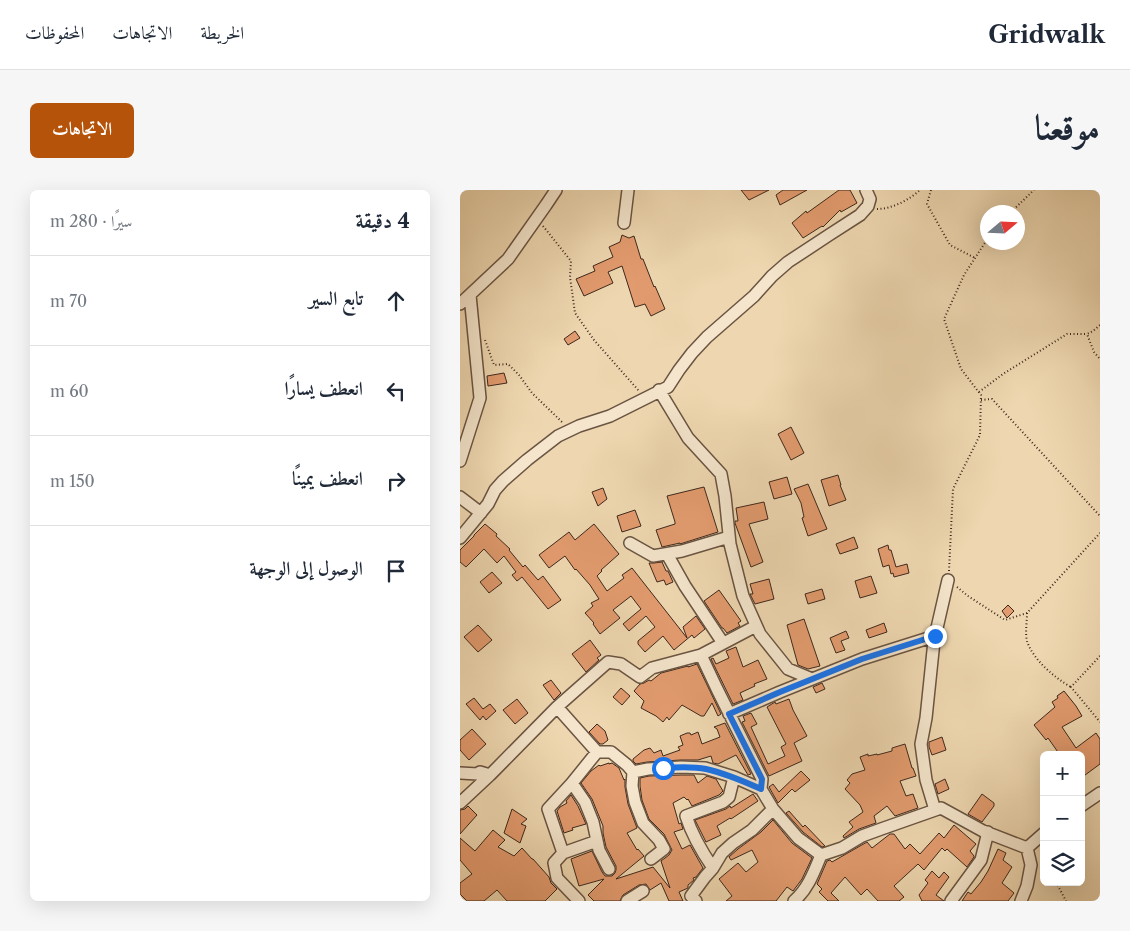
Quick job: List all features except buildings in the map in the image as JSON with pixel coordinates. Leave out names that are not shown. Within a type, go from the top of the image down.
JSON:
[{"type":"street","points":[[460,304],[508,259],[556,190]]},
{"type":"street","points":[[624,223],[628,190]]},
{"type":"street","points":[[460,538],[488,504],[502,481],[558,436],[579,426],[610,416],[668,386],[692,353],[707,337],[754,296],[772,276],[788,262],[860,215],[868,206],[870,199],[866,190]]},
{"type":"street","points":[[460,461],[480,398],[470,295]]},
{"type":"street","points":[[659,390],[688,438],[721,474],[730,544],[743,596],[760,634],[788,669],[812,679]]},
{"type":"street","points":[[460,497],[481,513]]},
{"type":"street","points":[[630,543],[653,556],[682,551],[729,537]]},
{"type":"street","points":[[667,554],[685,586],[723,643]]},
{"type":"street","points":[[935,810],[926,780],[921,744],[926,718],[935,636],[948,580]]},
{"type":"street","points":[[460,802],[490,775],[557,707],[608,662],[621,664],[640,677],[652,668],[701,654],[756,626]]},
{"type":"street","points":[[729,714],[862,659],[935,636]]},
{"type":"street","points":[[701,654],[762,779],[761,789]]},
{"type":"street","points":[[557,707],[598,752],[611,752],[633,772],[632,786],[635,802],[643,823],[664,849],[652,859]]},
{"type":"street","points":[[563,853],[548,809],[598,752]]},
{"type":"street","points":[[633,772],[681,767],[704,768],[734,777],[761,789],[774,809],[798,838],[821,855]]},
{"type":"street","points":[[460,772],[478,774],[480,772],[490,775]]},
{"type":"street","points":[[713,868],[699,847],[686,816],[722,802],[729,797],[734,777]]},
{"type":"street","points":[[572,783],[586,802],[593,822],[599,850],[609,869]]},
{"type":"street","points":[[1085,803],[1100,793]]},
{"type":"street","points":[[794,901],[802,894],[821,855],[842,848],[862,836],[941,808],[988,832],[1027,848]]},
{"type":"street","points":[[696,901],[691,896],[722,853],[752,830],[774,809]]},
{"type":"street","points":[[951,901],[981,860],[988,832]]},
{"type":"street","points":[[1027,848],[1040,837]]},
{"type":"street","points":[[579,901],[557,878],[554,863],[563,853],[597,841]]},
{"type":"street","points":[[1021,901],[1027,886],[1031,865],[1027,848]]},
{"type":"street","points":[[627,901],[643,891]]},
{"type":"path","points":[[866,208],[882,209],[904,202],[920,190]]},
{"type":"path","points":[[930,190],[927,204],[950,245],[975,258]]},
{"type":"path","points":[[1018,205],[1034,190]]},
{"type":"path","points":[[537,218],[571,261],[570,277],[575,313],[594,340],[645,398]]},
{"type":"path","points":[[980,250],[964,275],[944,319],[962,369],[981,395],[980,435],[953,489],[948,580],[1004,620],[1027,613],[1100,534]]},
{"type":"path","points":[[979,392],[1003,374],[1067,334],[1087,334],[1100,325]]},
{"type":"path","points":[[1087,334],[1094,352],[1100,359]]},
{"type":"path","points":[[485,339],[494,365],[508,364],[532,393],[570,430]]},
{"type":"path","points":[[981,400],[992,399],[1100,516]]},
{"type":"path","points":[[1027,613],[1027,640],[1034,656],[1062,682],[1071,687],[1100,722]]},
{"type":"path","points":[[1071,687],[1100,656]]},
{"type":"path","points":[[1058,886],[1066,901]]},
{"type":"route","points":[[663,768],[704,768],[734,777],[761,789],[762,779],[729,714],[862,659],[935,636]]}]
